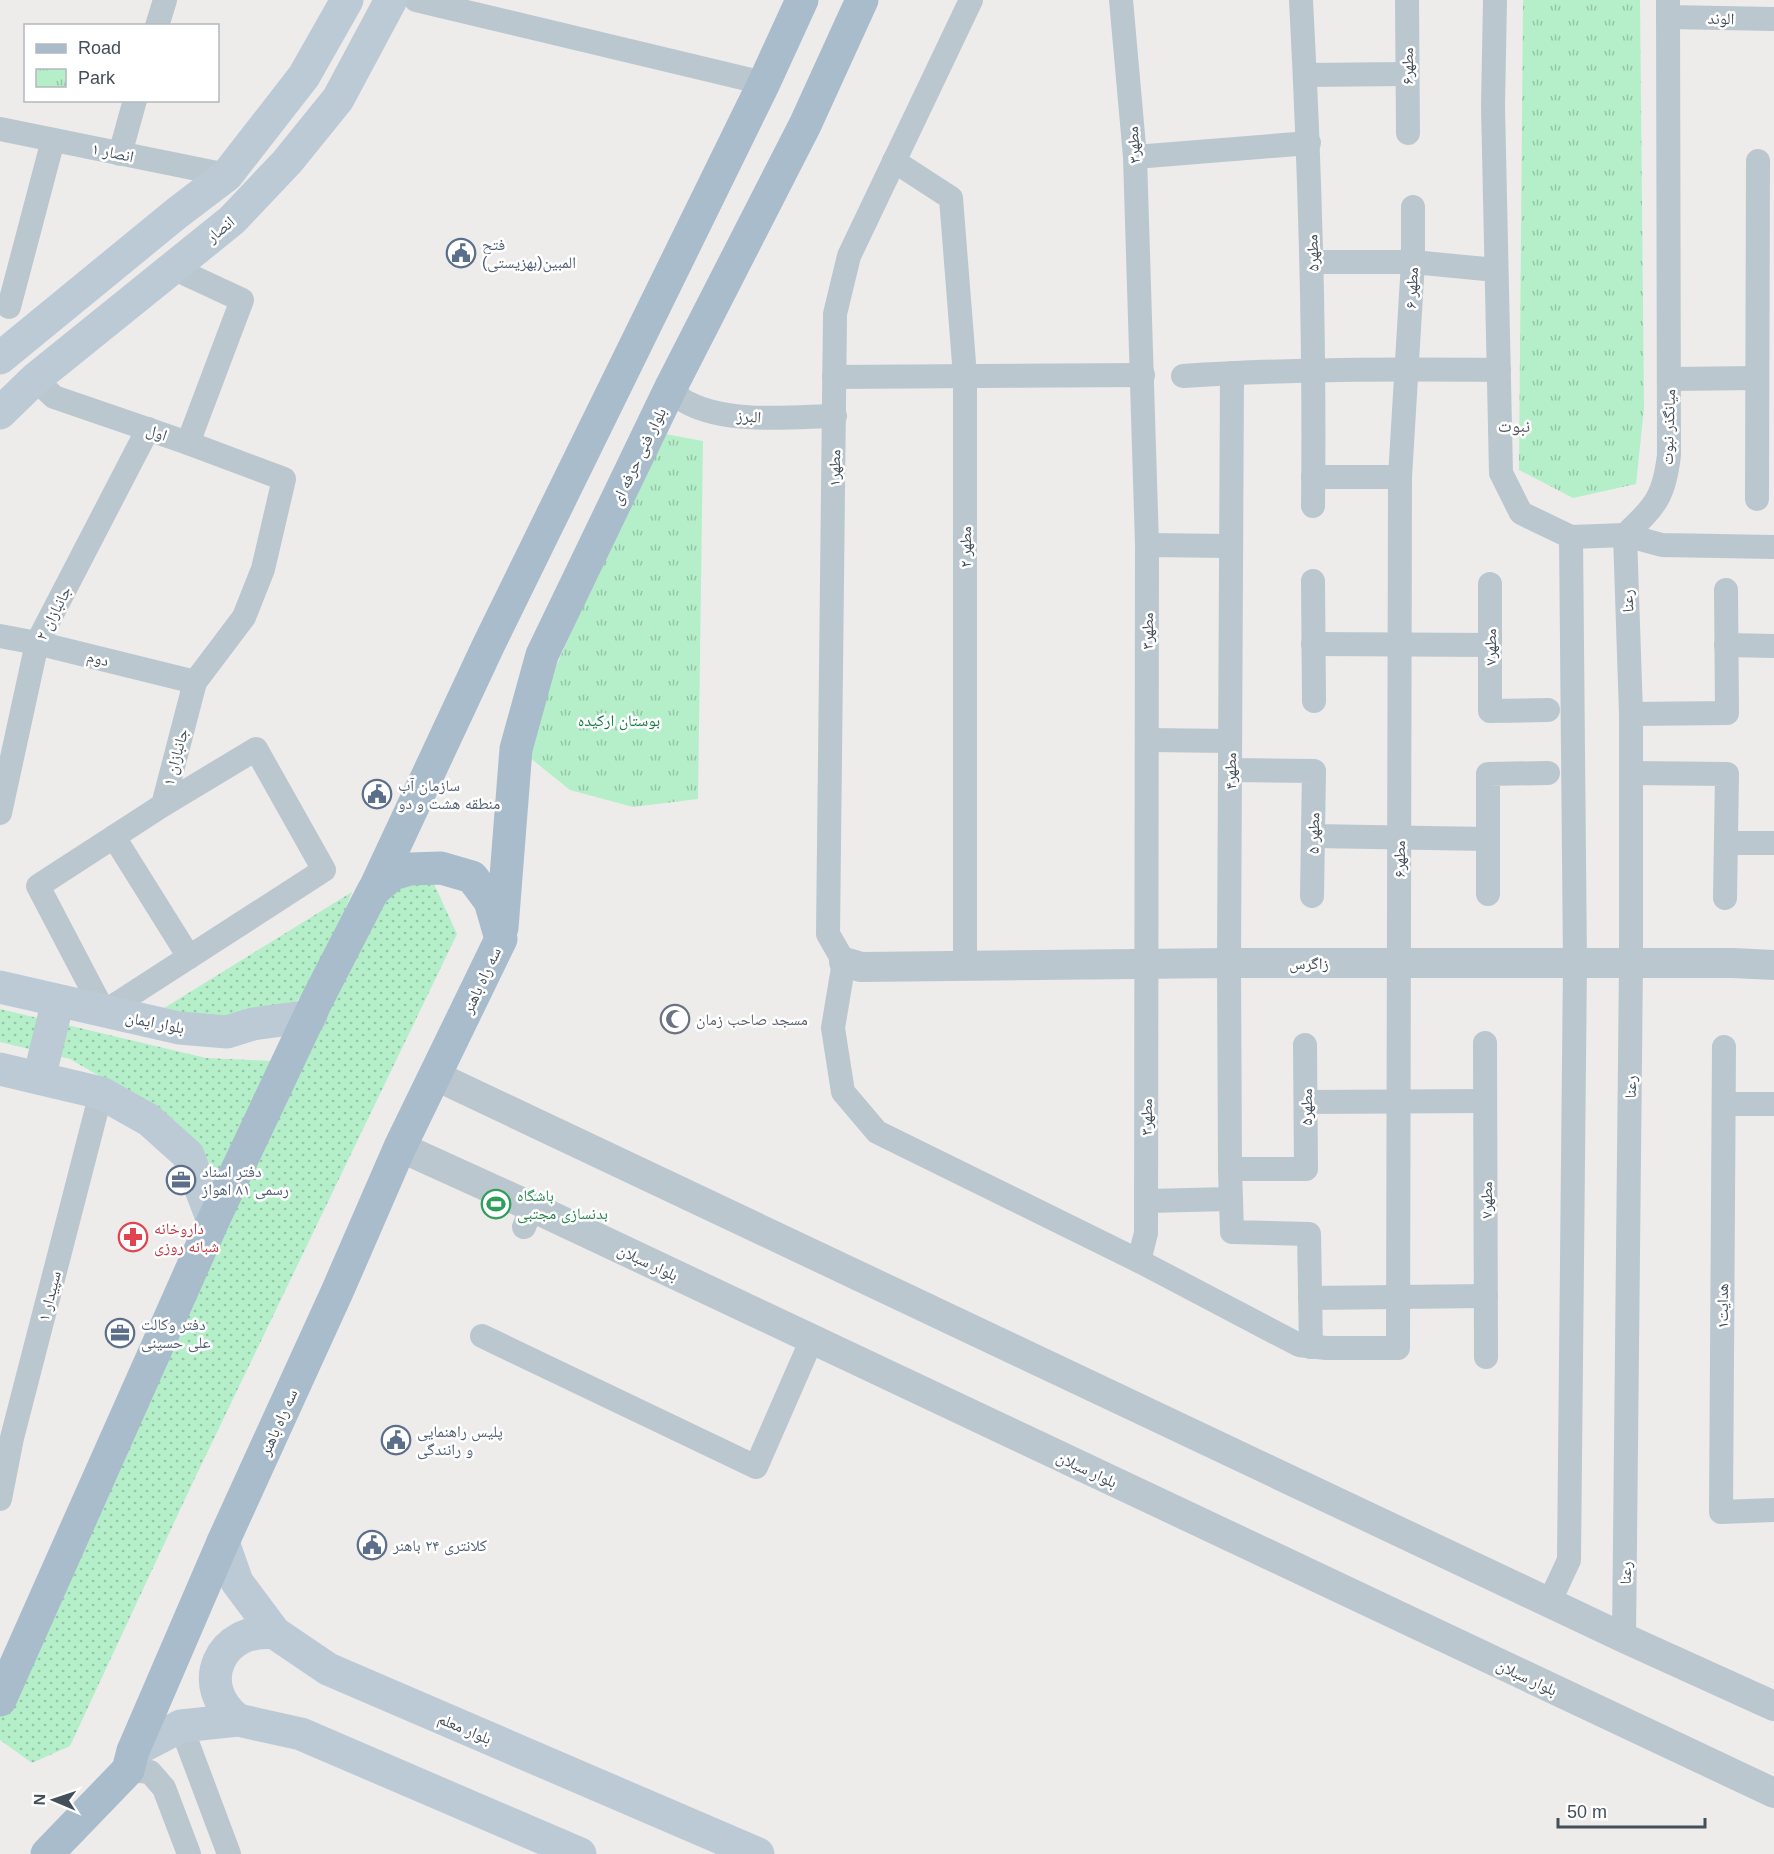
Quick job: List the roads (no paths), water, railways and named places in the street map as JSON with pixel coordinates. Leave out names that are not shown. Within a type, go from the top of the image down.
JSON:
[{"type":"main road","points":[[35,379],[3,349],[36,327],[198,196],[227,176],[304,76],[347,0]]},
{"type":"main road","name":"انصار","points":[[0,413],[35,379],[232,220],[287,162],[338,99],[391,0]]},
{"type":"main road","points":[[373,891],[489,644],[764,83],[802,0]]},
{"type":"main road","name":"بلوار فنی حرفه ای","points":[[501,939],[516,749],[542,656],[671,387],[805,125],[862,0]]},
{"type":"main road","points":[[36,327],[66,354]]},
{"type":"main road","name":"سه راه باهنر","points":[[0,1700],[213,1221],[316,1002],[373,891],[393,874],[410,869],[441,868],[472,877],[490,901],[501,939],[400,1147],[337,1292],[223,1542],[131,1761],[47,1854]]},
{"type":"main road","name":"بلوار ایمان","points":[[0,987],[179,1028],[227,1032],[253,1024],[311,1016]]},
{"type":"main road","points":[[39,1078],[58,1001]]},
{"type":"main road","points":[[0,1068],[101,1093],[149,1120],[188,1155],[213,1221]]},
{"type":"main road","name":"بلوار معلم","points":[[223,1542],[237,1582],[275,1633],[328,1669],[758,1854]]},
{"type":"main road","points":[[238,1720],[224,1706],[216,1688],[215,1678],[220,1658],[234,1641],[243,1636],[253,1632],[275,1633]]},
{"type":"main road","points":[[131,1761],[181,1726],[238,1720],[301,1734],[580,1854]]},
{"type":"street","points":[[158,24],[165,0]]},
{"type":"street","points":[[416,0],[764,83]]},
{"type":"street","name":"مطهر۱","points":[[844,962],[828,934],[835,314],[849,256],[971,0]]},
{"type":"street","name":"مطهر۳","points":[[1121,0],[1135,157],[1147,545],[1146,1233],[1139,1261]]},
{"type":"street","name":"مطهر۵","points":[[1301,0],[1313,262],[1315,371],[1313,507]]},
{"type":"street","name":"مطهر۶","points":[[1407,0],[1408,133]]},
{"type":"street","points":[[1496,0],[1493,106],[1501,472],[1521,513],[1571,537],[1625,535],[1662,545],[1774,547]]},
{"type":"street","name":"الوند","points":[[1668,8],[1774,19]]},
{"type":"street","name":"میانگذر نبوت","points":[[1625,535],[1653,508],[1666,482],[1669,455],[1668,8]]},
{"type":"street","points":[[1305,75],[1407,74]]},
{"type":"street","points":[[120,154],[134,102]]},
{"type":"street","name":"انصار ۱","points":[[0,129],[227,176]]},
{"type":"street","points":[[36,327],[4,305],[53,140]]},
{"type":"street","points":[[1135,157],[1308,142]]},
{"type":"street","name":"مطهر ۲","points":[[894,161],[951,198],[965,376],[965,965]]},
{"type":"street","points":[[1757,499],[1765,446],[1757,378],[1766,220],[1758,161]]},
{"type":"street","name":"مطهر ۶","points":[[1406,369],[1413,262],[1413,207]]},
{"type":"street","points":[[1313,262],[1413,262],[1496,270]]},
{"type":"street","points":[[173,268],[242,300],[188,443]]},
{"type":"street","points":[[1184,376],[1406,369],[1499,370]]},
{"type":"street","name":"مطهر۶","points":[[1311,1347],[1398,1348],[1400,477],[1406,369]]},
{"type":"street","name":"مطهر۴","points":[[1232,373],[1229,963],[1232,1232],[1309,1234],[1310,1298]]},
{"type":"street","points":[[834,377],[1143,375]]},
{"type":"street","points":[[1670,379],[1757,378]]},
{"type":"street","name":"اول","points":[[35,379],[54,396],[284,479]]},
{"type":"street","name":"البرز","points":[[671,387],[685,402],[708,412],[753,417],[835,416]]},
{"type":"street","name":"جانبازان ۲","points":[[0,813],[37,643],[148,429]]},
{"type":"street","points":[[1313,477],[1400,477]]},
{"type":"street","name":"جانبازان ۱","points":[[104,1012],[38,886],[163,805],[195,682],[244,617],[264,569],[284,479]]},
{"type":"street","name":"رعنا","points":[[1624,1638],[1631,963],[1631,714],[1625,535]]},
{"type":"street","points":[[1549,1603],[1569,1560],[1575,963],[1571,537]]},
{"type":"street","points":[[1147,545],[1231,546]]},
{"type":"street","points":[[1313,581],[1314,701]]},
{"type":"street","name":"مطهر۷","points":[[1490,584],[1490,711],[1548,710]]},
{"type":"street","points":[[1631,714],[1727,713],[1726,590]]},
{"type":"street","name":"دوم","points":[[0,636],[195,682]]},
{"type":"street","points":[[1314,644],[1490,645]]},
{"type":"street","points":[[1726,645],[1774,646]]},
{"type":"street","points":[[1147,740],[1230,741]]},
{"type":"street","points":[[104,1012],[324,870],[256,749],[163,805]]},
{"type":"street","name":"مطهر ۵","points":[[1230,770],[1314,771],[1312,896]]},
{"type":"street","points":[[1488,894],[1488,774],[1548,773]]},
{"type":"street","points":[[1631,773],[1727,774],[1725,898]]},
{"type":"street","points":[[1313,836],[1487,839]]},
{"type":"street","points":[[114,837],[189,957]]},
{"type":"street","points":[[1726,843],[1774,843]]},
{"type":"street","points":[[844,962],[833,1028],[843,1092],[877,1132],[1139,1261],[1299,1345],[1311,1347],[1310,1298],[1486,1296]]},
{"type":"street","name":"زاگرس","points":[[844,962],[861,967],[1229,963],[1733,963],[1774,965]]},
{"type":"street","name":"مطهر۷","points":[[1485,1043],[1486,1357]]},
{"type":"street","name":"مطهر۵","points":[[1230,1169],[1306,1169],[1305,1045]]},
{"type":"street","name":"هدایت۱","points":[[1724,1047],[1721,1512],[1774,1510]]},
{"type":"street","points":[[436,1076],[1549,1603],[1774,1706]]},
{"type":"street","name":"سپیدار ۱","points":[[0,1499],[6,1436],[101,1093]]},
{"type":"street","points":[[1306,1102],[1485,1101]]},
{"type":"street","points":[[1724,1104],[1774,1104]]},
{"type":"street","name":"بلوار سبلان","points":[[400,1147],[528,1217],[812,1339],[1774,1793]]},
{"type":"street","points":[[1146,1201],[1231,1199]]},
{"type":"street","points":[[482,1336],[756,1467],[812,1339]]},
{"type":"street","points":[[181,1726],[229,1854]]},
{"type":"street","points":[[131,1761],[150,1772],[164,1788],[189,1854]]},
{"type":"place","name":"فتح المبین(بهزیستی)","points":[[461,253]]},
{"type":"place","name":"سازمان آب منطقه هشت و دو","points":[[377,794]]},
{"type":"place","name":"مسجد صاحب زمان","points":[[675,1019]]},
{"type":"place","name":"دفتر اسناد رسمی ۸۱ اهواز","points":[[181,1180]]},
{"type":"place","name":"باشگاه بدنسازی مجتبی","points":[[496,1204]]},
{"type":"place","name":"داروخانه شبانه روزی","points":[[133,1237]]},
{"type":"place","name":"دفتر وکالت علی حسینی","points":[[120,1333]]},
{"type":"place","name":"پلیس راهنمایی و رانندگی","points":[[396,1440]]},
{"type":"place","name":"کلانتری ۲۴ باهنر","points":[[372,1545]]},
{"type":"district","name":"نبوت","points":[[1514,426]]},
{"type":"park label","name":"بوستان ارکیده","points":[[619,720]]}]
